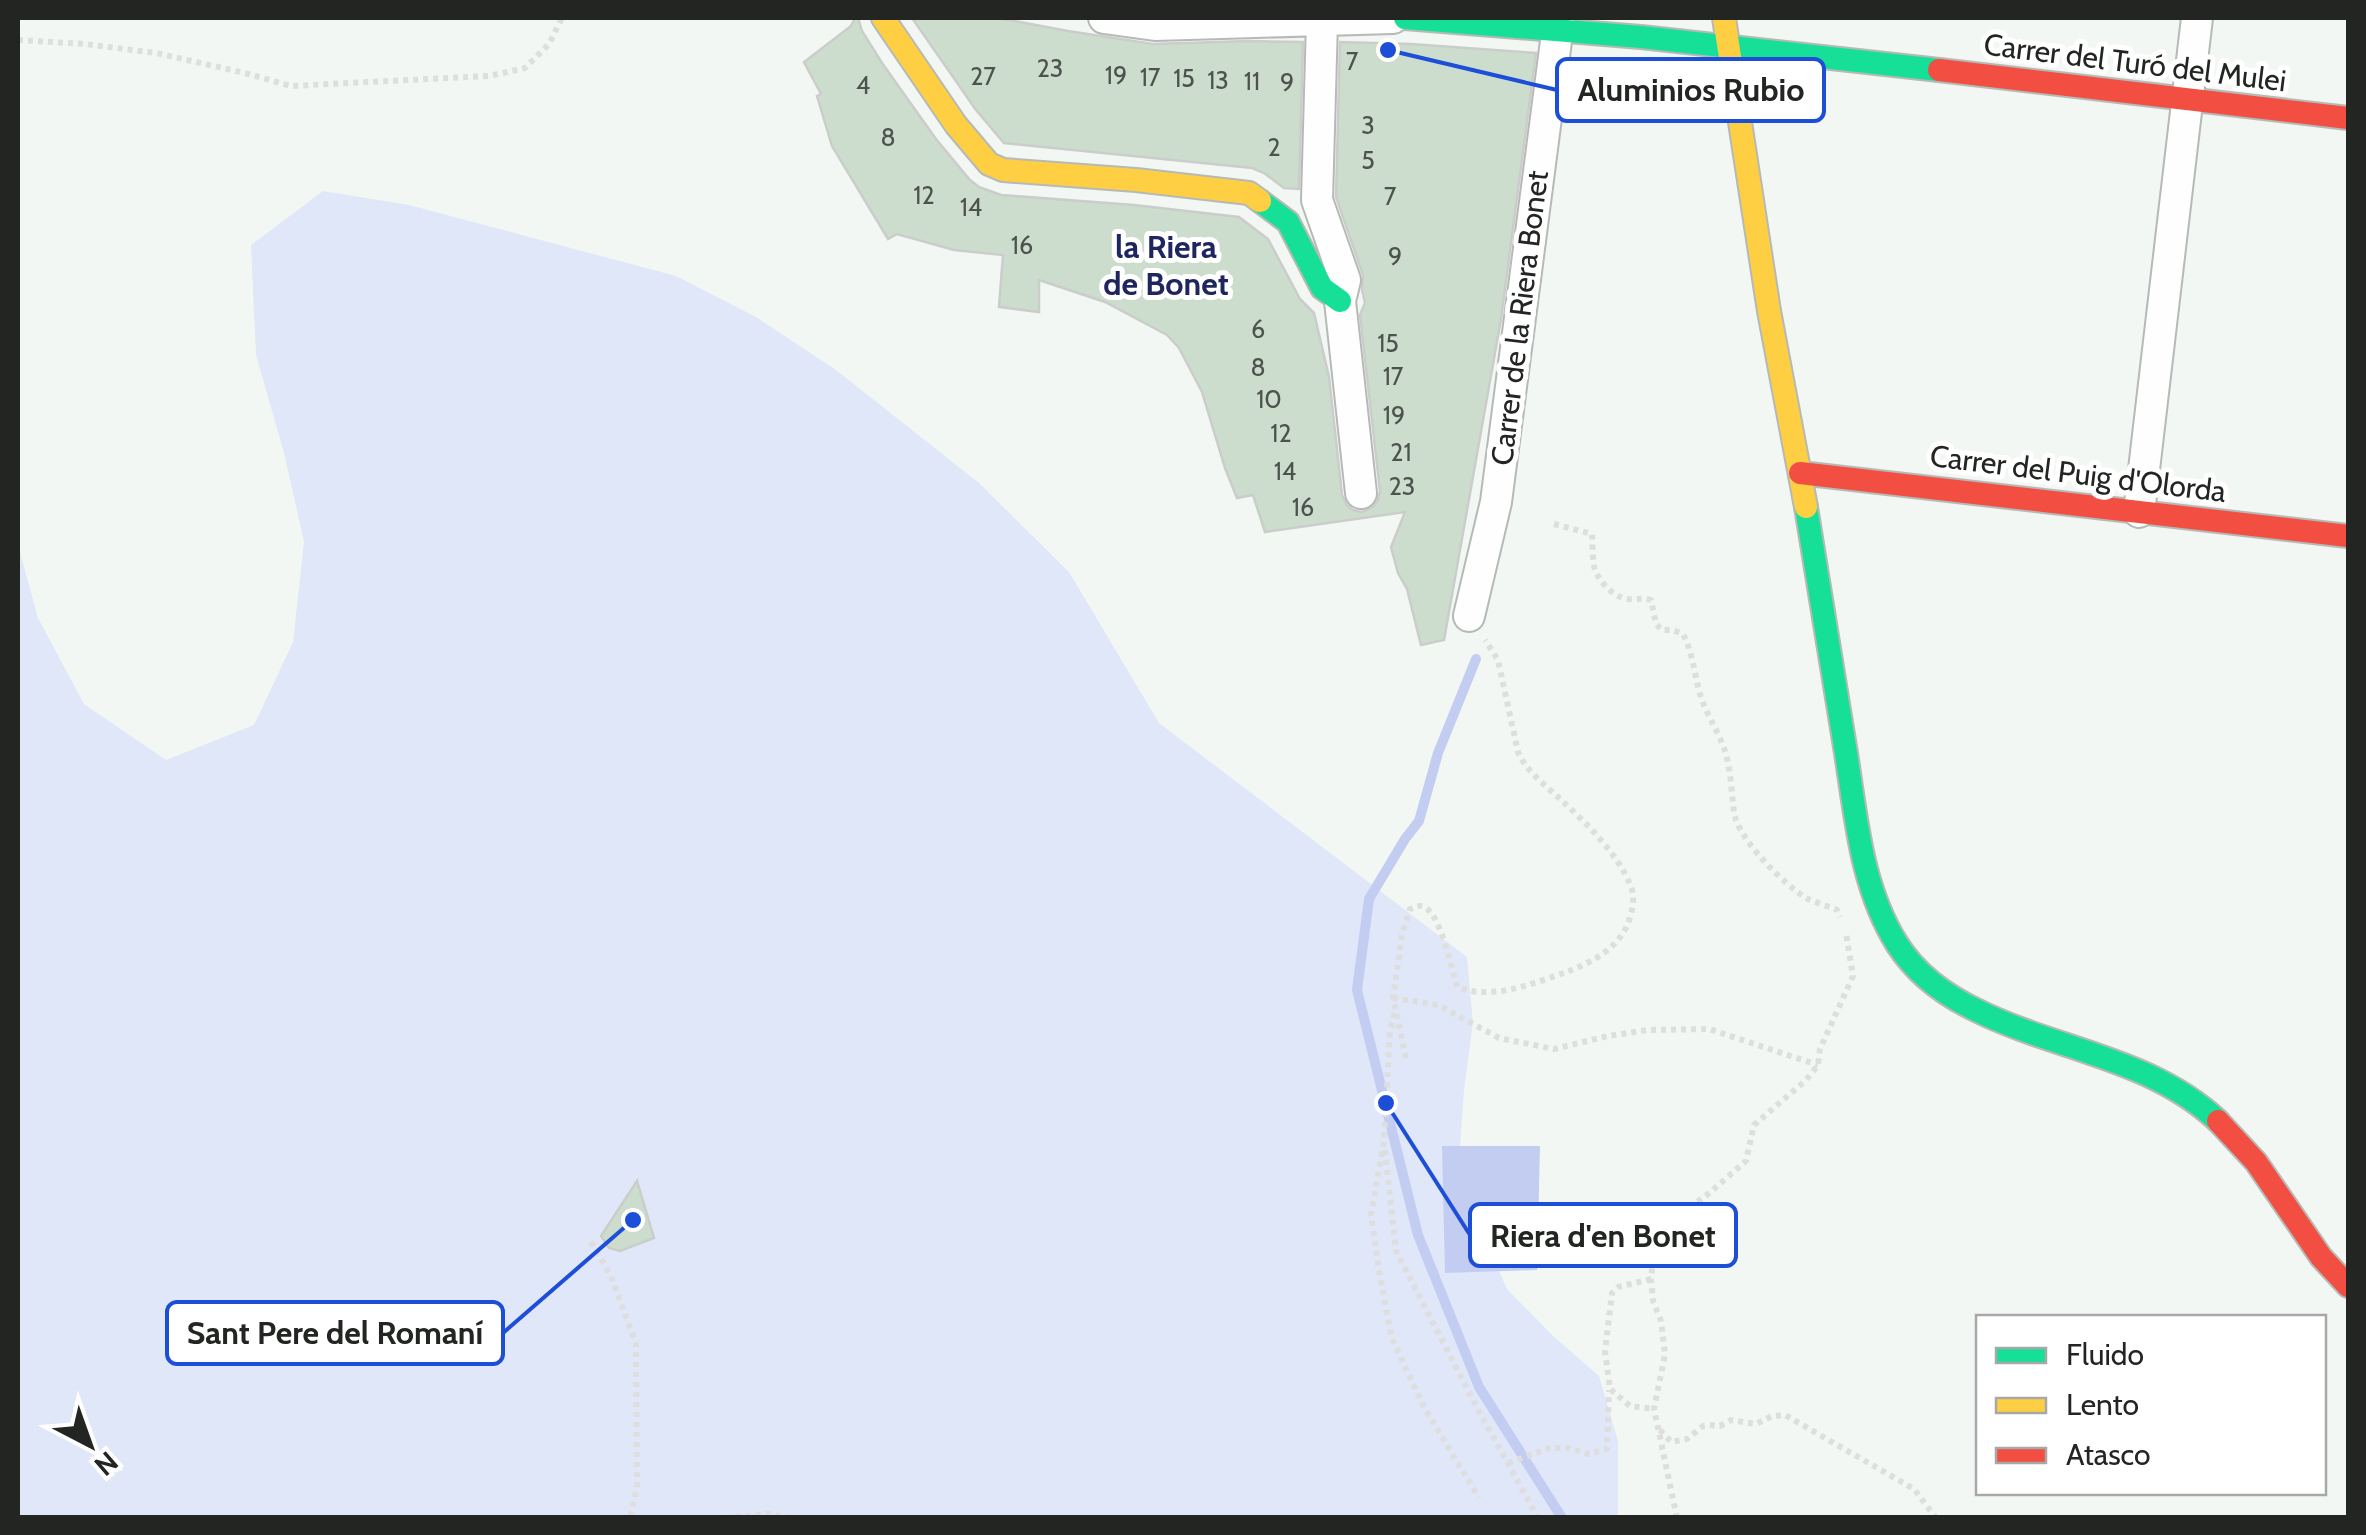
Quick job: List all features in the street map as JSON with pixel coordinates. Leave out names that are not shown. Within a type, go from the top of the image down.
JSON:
[{"type":"street","points":[[883,18],[956,125],[988,164],[1002,170],[1249,193],[1288,222],[1322,288],[1340,301]]},
{"type":"street","points":[[1104,18],[1156,25],[1195,20],[1393,18]]},
{"type":"street","name":"Carrer del Turó del Mulei","points":[[1405,18],[1558,23],[2348,118]]},
{"type":"street","points":[[1724,18],[1866,878],[1882,916],[1903,954],[1927,979],[1986,1016],[2098,1054],[2195,1100],[2241,1143],[2319,1255],[2348,1286]]},
{"type":"street","points":[[2139,512],[2197,18]]},
{"type":"street","points":[[1322,21],[1317,200],[1345,280],[1340,301],[1362,493]]},
{"type":"street","name":"Carrer de la Riera Bonet","points":[[1469,616],[1496,502],[1558,23]]},
{"type":"street","name":"Carrer del Puig d'Olorda","points":[[1800,473],[2348,536]]},
{"type":"path","points":[[18,40],[156,53],[290,86],[489,76],[525,68],[550,44],[562,18]]},
{"type":"path","points":[[1554,524],[1592,534],[1594,567],[1611,592],[1625,599],[1651,600],[1656,624],[1662,630],[1683,634],[1690,647],[1700,696],[1722,743],[1734,815],[1740,828],[1749,844],[1790,885],[1808,898],[1837,910],[1849,940],[1853,976],[1820,1050],[1818,1065],[1754,1124],[1746,1160],[1739,1168],[1670,1221],[1658,1241],[1651,1278],[1664,1354],[1654,1409],[1677,1518]]},
{"type":"path","points":[[1406,1058],[1393,998],[1405,919],[1410,909],[1427,908],[1436,919],[1457,987],[1472,993],[1505,991],[1572,970],[1606,952],[1626,932],[1632,912],[1632,890],[1608,850],[1522,762],[1498,660],[1469,616]]},
{"type":"path","points":[[1393,998],[1438,1005],[1499,1038],[1554,1050],[1648,1030],[1709,1029],[1818,1065]]},
{"type":"path","points":[[1395,1012],[1390,1030],[1384,1141],[1371,1215],[1392,1339],[1424,1407],[1479,1498]]},
{"type":"path","points":[[1384,1141],[1396,1251],[1538,1518]]},
{"type":"path","points":[[591,1242],[611,1276],[636,1344],[638,1486],[630,1518]]},
{"type":"path","points":[[1507,1463],[1550,1448],[1590,1454],[1607,1449],[1610,1389],[1605,1350],[1612,1293],[1651,1278]]},
{"type":"path","points":[[1610,1389],[1630,1406],[1654,1409]]},
{"type":"path","points":[[1656,1425],[1671,1442],[1687,1438],[1709,1424],[1720,1426],[1730,1420],[1756,1424],[1785,1415],[1914,1489],[1936,1518]]},
{"type":"path","points":[[726,1518],[770,1514],[791,1518]]},
{"type":"shaded area","points":[[323,191],[409,205],[676,276],[756,317],[836,370],[979,483],[1069,572],[1159,723],[1467,957],[1473,1023],[1459,1160],[1480,1228],[1507,1289],[1599,1376],[1618,1441],[1618,1517],[18,1517],[18,545],[38,618],[84,704],[166,760],[254,725],[293,642],[304,542],[256,355],[251,245]]},
{"type":"water","points":[[1442,1146],[1540,1146],[1537,1270],[1445,1273]]},
{"type":"building","points":[[855,18],[936,139],[979,187],[1001,195],[1239,217],[1268,239],[1300,299],[1314,313],[1329,377],[1342,495],[1347,505],[1362,512],[1373,507],[1380,491],[1360,315],[1365,303],[1363,275],[1336,197],[1340,42],[1536,53],[1501,319],[1444,640],[1421,645],[1407,589],[1398,573],[1391,547],[1405,512],[1265,532],[1253,495],[1237,498],[1202,392],[1179,348],[1167,335],[1105,302],[1039,280],[1039,312],[999,307],[1003,255],[954,250],[897,234],[888,239],[832,146],[817,96],[821,94],[804,62],[851,26]]},
{"type":"building","points":[[912,18],[998,18],[1153,44],[1303,42],[1299,189],[1284,188],[1252,168],[1004,143]]},
{"type":"building","points":[[637,1181],[654,1238],[620,1251],[609,1248],[601,1236]]},
{"type":"waterway","points":[[1476,659],[1438,753],[1419,821],[1369,899],[1357,990],[1418,1235],[1479,1387],[1562,1518]]},
{"type":"traffic: fast","points":[[1405,18],[1641,37],[1939,70]]},
{"type":"traffic: fast","points":[[1260,201],[1288,222],[1322,288],[1340,301]]},
{"type":"traffic: fast","points":[[1806,507],[1861,849],[1875,898],[1897,944],[1923,974],[1966,1005],[2133,1069],[2192,1100],[2218,1121]]},
{"type":"traffic: slow","points":[[883,18],[956,125],[989,164],[1003,170],[1249,193],[1260,201]]},
{"type":"traffic: slow","points":[[1724,18],[1769,311],[1806,507]]},
{"type":"traffic: jam","points":[[1939,70],[2348,118]]},
{"type":"traffic: jam","points":[[1800,473],[2348,536]]},
{"type":"traffic: jam","points":[[2218,1121],[2256,1162],[2321,1257],[2348,1286]]},
{"type":"place","name":"Aluminios Rubio","points":[[1388,50]]},
{"type":"place","name":"Riera d'en Bonet","points":[[1386,1103]]},
{"type":"place","name":"Sant Pere del Romaní","points":[[633,1220]]},
{"type":"district","name":"la Riera de Bonet","points":[[1166,266]]}]
